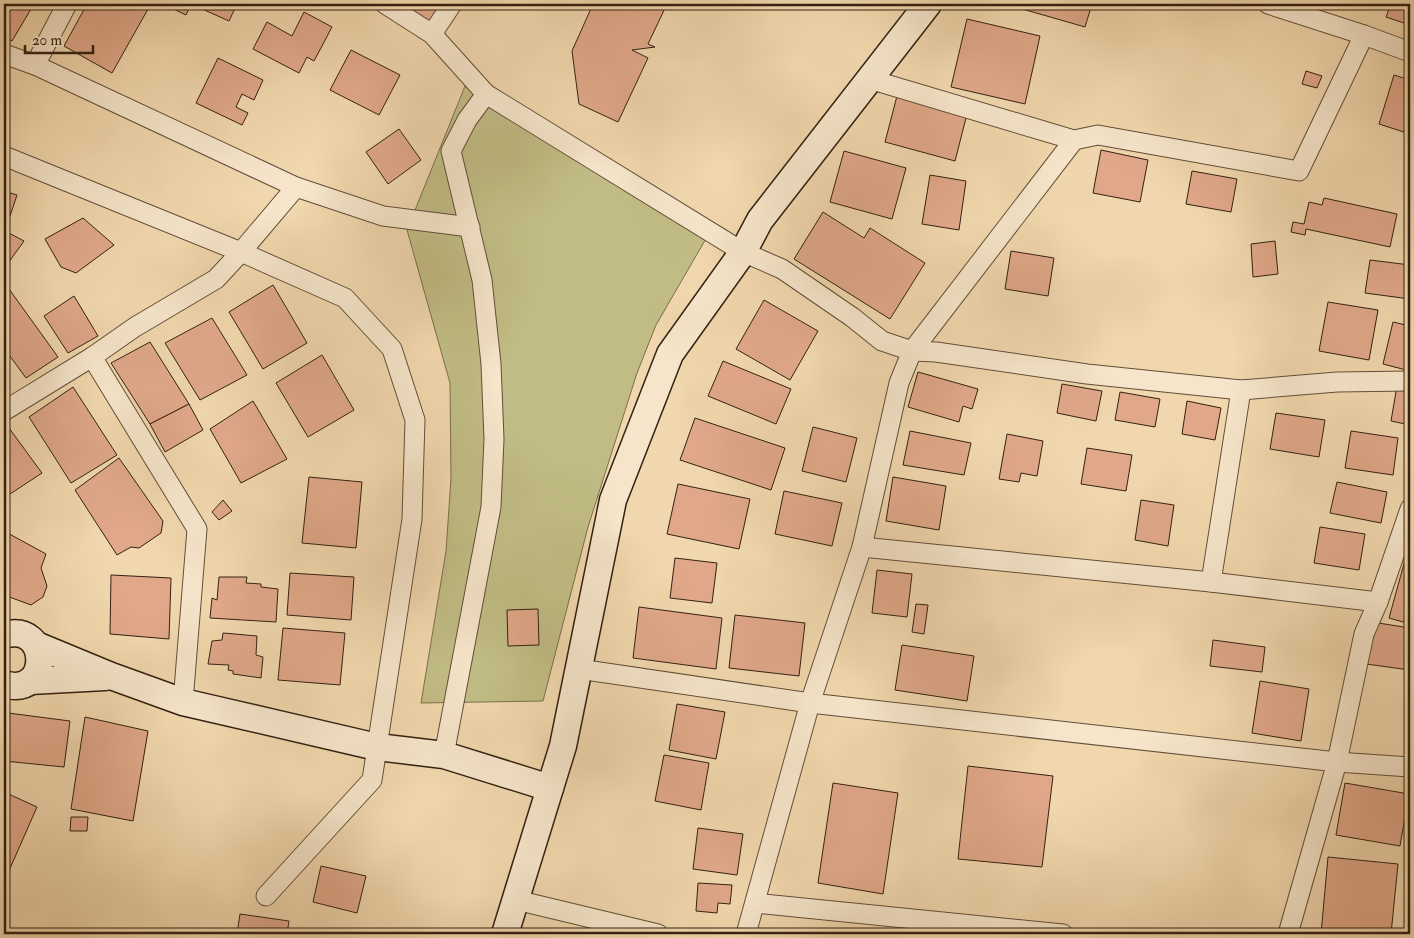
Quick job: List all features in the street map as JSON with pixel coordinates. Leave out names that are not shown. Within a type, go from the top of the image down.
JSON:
[{"type":"main road","points":[[505,934],[563,746],[613,500],[670,354],[743,252],[760,220],[928,4]]},
{"type":"main road","points":[[16,634],[111,676],[183,702],[378,747],[444,755],[550,788]]},
{"type":"main road","points":[[16,634],[40,654],[37,674],[30,681]]},
{"type":"main road","points":[[4,684],[12,687],[30,681],[111,676]]},
{"type":"street","points":[[35,65],[67,4]]},
{"type":"street","points":[[385,4],[432,34],[486,94],[743,252],[782,269],[852,317],[882,341],[912,351],[936,352],[1087,374],[1240,390],[1337,382],[1410,381]]},
{"type":"street","points":[[432,34],[452,4]]},
{"type":"street","points":[[1268,4],[1410,52]]},
{"type":"street","points":[[870,80],[1074,140],[1098,135],[1299,171],[1364,35]]},
{"type":"street","points":[[4,54],[35,65],[296,187],[383,216],[470,227]]},
{"type":"street","points":[[444,755],[492,497],[494,439],[491,364],[482,280],[451,150],[486,94]]},
{"type":"street","points":[[746,934],[810,703],[862,546],[899,383],[912,351],[1074,140]]},
{"type":"street","points":[[4,156],[241,252],[345,298],[392,349],[415,420],[412,519],[372,780],[266,896]]},
{"type":"street","points":[[4,411],[92,357],[135,327],[216,279],[296,187]]},
{"type":"street","points":[[92,357],[197,529],[183,702]]},
{"type":"street","points":[[1211,582],[1240,390]]},
{"type":"street","points":[[1288,934],[1337,762],[1364,634],[1378,602],[1410,508]]},
{"type":"street","points":[[862,546],[1211,582],[1378,602]]},
{"type":"street","points":[[578,669],[810,703],[1337,762],[1410,767]]},
{"type":"street","points":[[516,900],[658,934]]},
{"type":"street","points":[[755,903],[923,927],[1063,934]]},
{"type":"shaded area","points":[[465,86],[711,230],[656,325],[637,373],[588,527],[543,701],[421,703],[446,551],[451,479],[450,383],[407,230]]},
{"type":"building","points":[[4,4],[34,4],[12,41],[4,36]]},
{"type":"building","points":[[87,4],[139,4],[148,9],[112,73],[64,46]]},
{"type":"building","points":[[163,4],[191,4],[186,15]]},
{"type":"building","points":[[191,4],[237,4],[229,21]]},
{"type":"building","points":[[390,4],[448,4],[432,29]]},
{"type":"building","points":[[593,4],[667,4],[648,44],[655,47],[632,50],[648,58],[618,122],[579,104],[572,51]]},
{"type":"building","points":[[1005,4],[1092,4],[1085,27]]},
{"type":"building","points":[[1391,4],[1410,4],[1410,25],[1386,17]]},
{"type":"building","points":[[304,12],[332,27],[314,61],[307,57],[299,73],[253,49],[267,22],[292,36]]},
{"type":"building","points":[[967,19],[1040,36],[1025,104],[951,87]]},
{"type":"building","points":[[351,50],[400,75],[379,115],[330,90]]},
{"type":"building","points":[[218,58],[263,80],[254,100],[242,94],[236,107],[248,113],[242,125],[196,103]]},
{"type":"building","points":[[1306,71],[1322,76],[1317,88],[1302,84]]},
{"type":"building","points":[[1394,75],[1410,80],[1410,134],[1379,124]]},
{"type":"building","points":[[897,96],[967,114],[955,161],[885,142]]},
{"type":"building","points":[[399,129],[421,160],[388,184],[366,152]]},
{"type":"building","points":[[1101,150],[1148,160],[1140,202],[1093,193]]},
{"type":"building","points":[[844,151],[906,168],[892,219],[830,202]]},
{"type":"building","points":[[1192,171],[1237,179],[1231,212],[1186,204]]},
{"type":"building","points":[[930,175],[966,181],[959,230],[922,224]]},
{"type":"building","points":[[4,191],[17,195],[5,231],[24,241],[6,266],[4,265]]},
{"type":"building","points":[[1324,198],[1397,214],[1390,247],[1306,229],[1305,235],[1291,232],[1293,222],[1304,224],[1309,202],[1322,205]]},
{"type":"building","points":[[823,212],[864,238],[870,228],[925,263],[890,319],[794,259]]},
{"type":"building","points":[[83,218],[114,245],[76,273],[61,267],[45,239]]},
{"type":"building","points":[[1275,241],[1278,274],[1253,277],[1251,244]]},
{"type":"building","points":[[1011,251],[1054,258],[1048,296],[1005,289]]},
{"type":"building","points":[[1370,260],[1410,265],[1410,299],[1365,293]]},
{"type":"building","points":[[4,282],[58,357],[26,378],[4,348]]},
{"type":"building","points":[[273,285],[307,343],[263,369],[229,312]]},
{"type":"building","points":[[74,296],[98,336],[68,353],[44,316]]},
{"type":"building","points":[[764,300],[818,331],[790,380],[736,349]]},
{"type":"building","points":[[1328,302],[1378,310],[1369,360],[1319,351]]},
{"type":"building","points":[[212,318],[247,375],[200,400],[165,343]]},
{"type":"building","points":[[1393,322],[1410,326],[1410,371],[1383,364]]},
{"type":"building","points":[[150,342],[189,404],[150,424],[111,363]]},
{"type":"building","points":[[322,355],[354,410],[308,437],[276,383]]},
{"type":"building","points":[[723,361],[791,389],[776,424],[708,396]]},
{"type":"building","points":[[918,372],[978,389],[972,409],[963,406],[959,422],[908,407]]},
{"type":"building","points":[[1062,384],[1102,391],[1096,421],[1057,413]]},
{"type":"building","points":[[1397,386],[1410,388],[1410,425],[1391,421]]},
{"type":"building","points":[[73,387],[117,455],[71,483],[29,417]]},
{"type":"building","points":[[1120,392],[1160,399],[1155,427],[1115,420]]},
{"type":"building","points":[[253,401],[287,459],[241,483],[210,429]]},
{"type":"building","points":[[1187,401],[1221,408],[1215,440],[1182,434]]},
{"type":"building","points":[[189,404],[203,430],[165,452],[150,424]]},
{"type":"building","points":[[1276,413],[1325,420],[1319,457],[1270,449]]},
{"type":"building","points":[[695,418],[785,448],[771,490],[680,460]]},
{"type":"building","points":[[813,427],[857,438],[846,482],[802,471]]},
{"type":"building","points":[[9,428],[42,473],[4,498],[4,431]]},
{"type":"building","points":[[910,431],[971,443],[964,475],[903,465]]},
{"type":"building","points":[[1351,431],[1398,438],[1393,475],[1345,468]]},
{"type":"building","points":[[1007,434],[1043,441],[1037,476],[1021,473],[1019,482],[999,479]]},
{"type":"building","points":[[1087,448],[1132,455],[1126,491],[1081,484]]},
{"type":"building","points":[[119,458],[163,521],[161,533],[139,548],[131,547],[117,555],[75,490]]},
{"type":"building","points":[[309,477],[362,482],[356,548],[302,543]]},
{"type":"building","points":[[893,477],[946,486],[939,530],[886,521]]},
{"type":"building","points":[[1337,482],[1387,492],[1381,523],[1330,513]]},
{"type":"building","points":[[678,484],[750,499],[739,549],[667,534]]},
{"type":"building","points":[[784,491],[842,503],[832,546],[775,534]]},
{"type":"building","points":[[223,500],[232,511],[219,520],[212,512]]},
{"type":"building","points":[[1141,500],[1174,505],[1168,546],[1135,540]]},
{"type":"building","points":[[1320,527],[1365,534],[1359,570],[1314,563]]},
{"type":"building","points":[[4,531],[46,554],[41,568],[47,586],[43,597],[31,605],[4,595]]},
{"type":"building","points":[[675,558],[717,563],[712,603],[670,598]]},
{"type":"building","points":[[1405,560],[1410,561],[1410,624],[1389,618]]},
{"type":"building","points":[[877,570],[912,574],[907,617],[872,613]]},
{"type":"building","points":[[290,573],[354,577],[351,620],[287,615]]},
{"type":"building","points":[[111,575],[171,578],[169,639],[110,634]]},
{"type":"building","points":[[219,577],[247,577],[246,583],[261,584],[261,587],[278,589],[276,622],[210,618],[212,598],[217,600]]},
{"type":"building","points":[[916,604],[928,605],[924,634],[912,632]]},
{"type":"building","points":[[639,607],[722,618],[716,669],[633,658]]},
{"type":"building","points":[[538,609],[539,645],[508,646],[507,610]]},
{"type":"building","points":[[735,615],[805,623],[799,676],[729,668]]},
{"type":"building","points":[[1372,622],[1410,628],[1410,670],[1366,664]]},
{"type":"building","points":[[283,628],[345,633],[340,685],[278,680]]},
{"type":"building","points":[[223,633],[257,636],[256,655],[263,657],[261,678],[233,674],[233,671],[228,670],[229,665],[208,664],[212,641],[222,640]]},
{"type":"building","points":[[1213,640],[1265,647],[1262,672],[1210,666]]},
{"type":"building","points":[[902,645],[974,656],[967,701],[895,690]]},
{"type":"building","points":[[1260,681],[1309,689],[1301,741],[1252,733]]},
{"type":"building","points":[[677,704],[725,712],[716,759],[669,750]]},
{"type":"building","points":[[8,713],[70,721],[64,767],[4,761]]},
{"type":"building","points":[[85,717],[148,731],[133,821],[71,809]]},
{"type":"building","points":[[664,755],[709,763],[701,810],[655,801]]},
{"type":"building","points":[[968,766],[1053,776],[1042,867],[958,859]]},
{"type":"building","points":[[833,783],[898,793],[883,894],[818,883]]},
{"type":"building","points":[[1345,783],[1409,794],[1400,846],[1336,835]]},
{"type":"building","points":[[4,792],[37,807],[8,873],[4,872]]},
{"type":"building","points":[[71,817],[88,817],[87,831],[70,831]]},
{"type":"building","points":[[698,828],[743,834],[737,875],[693,869]]},
{"type":"building","points":[[1328,857],[1398,864],[1391,934],[1321,934]]},
{"type":"building","points":[[321,866],[366,876],[357,913],[313,902]]},
{"type":"building","points":[[698,883],[732,885],[730,904],[718,903],[717,913],[696,911]]},
{"type":"building","points":[[240,914],[289,921],[287,934],[237,934]]}]
